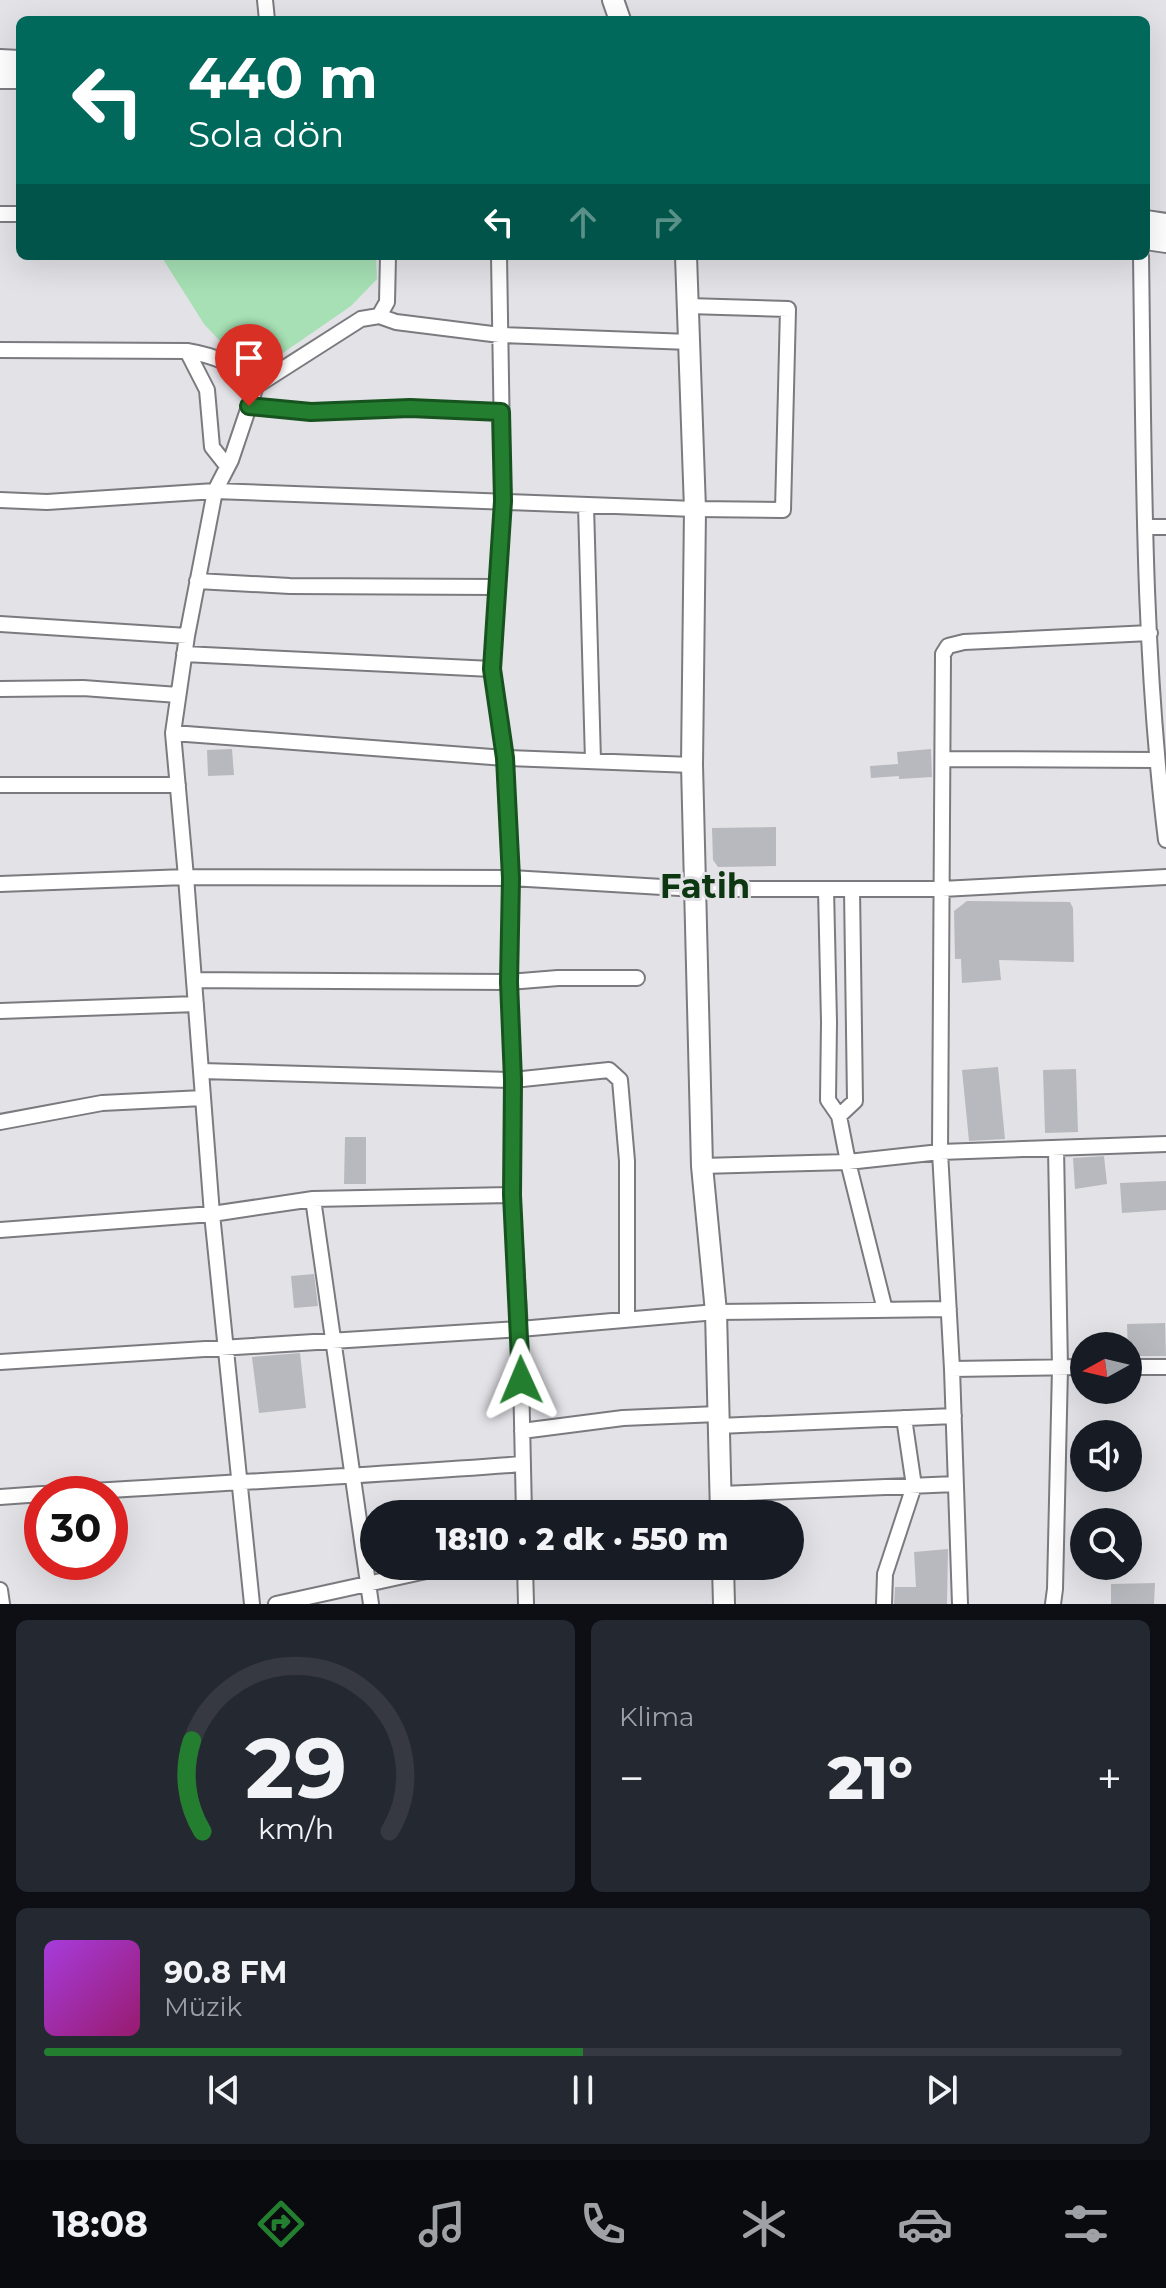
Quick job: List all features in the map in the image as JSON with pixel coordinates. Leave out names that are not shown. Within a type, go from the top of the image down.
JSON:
[{"type":"street","points":[[379,316],[387,302],[388,260]]},
{"type":"street","points":[[499,260],[503,501],[492,669],[505,758],[511,878],[512,1195],[520,1329],[524,1500]]},
{"type":"street","points":[[686,260],[695,509],[692,765],[702,1166],[716,1312],[721,1500]]},
{"type":"street","points":[[1141,260],[1145,527],[1156,760],[1166,840]]},
{"type":"street","points":[[0,500],[47,502],[215,491],[783,510],[788,309],[688,306]]},
{"type":"street","points":[[252,1604],[212,1214],[173,733],[187,636],[215,491],[256,386],[361,319],[379,316],[396,322],[500,335],[690,342]]},
{"type":"street","points":[[0,350],[187,351],[212,355],[243,373],[256,386]]},
{"type":"street","points":[[187,351],[207,390],[212,447],[227,466]]},
{"type":"street","points":[[249,406],[311,412],[410,408],[501,412]]},
{"type":"street","points":[[586,505],[593,761]]},
{"type":"street","points":[[1145,527],[1166,527]]},
{"type":"street","points":[[197,581],[290,586],[497,587]]},
{"type":"street","points":[[0,624],[187,636]]},
{"type":"street","points":[[960,1604],[940,1152],[943,654],[948,646],[964,642],[1150,633]]},
{"type":"street","points":[[184,654],[492,669]]},
{"type":"street","points":[[0,689],[83,688],[178,695]]},
{"type":"street","points":[[173,733],[505,758],[692,765]]},
{"type":"street","points":[[943,759],[1156,760]]},
{"type":"street","points":[[0,785],[178,785]]},
{"type":"street","points":[[0,884],[186,877],[511,878],[696,889],[942,889],[1166,877]]},
{"type":"street","points":[[826,889],[828,1100],[839,1116],[885,1310]]},
{"type":"street","points":[[839,1116],[855,1101],[852,889]]},
{"type":"street","points":[[194,980],[509,982],[558,978],[637,978]]},
{"type":"street","points":[[0,1011],[196,1004]]},
{"type":"street","points":[[201,1071],[513,1080],[609,1070],[620,1080],[627,1161],[627,1318]]},
{"type":"street","points":[[0,1122],[102,1103],[203,1098]]},
{"type":"street","points":[[702,1166],[848,1162],[940,1152],[1166,1144]]},
{"type":"street","points":[[1053,1604],[1060,1368],[1056,1148]]},
{"type":"street","points":[[0,1230],[212,1214],[313,1199],[512,1195]]},
{"type":"street","points":[[313,1199],[371,1604]]},
{"type":"street","points":[[0,1362],[520,1329],[716,1312],[949,1309]]},
{"type":"street","points":[[1142,1367],[1166,1367]]},
{"type":"street","points":[[952,1369],[1070,1368]]},
{"type":"street","points":[[522,1431],[623,1418],[719,1420],[954,1416]]},
{"type":"street","points":[[884,1604],[885,1574],[914,1486],[904,1418]]},
{"type":"street","points":[[128,1488],[523,1464]]},
{"type":"street","points":[[764,1500],[956,1484]]},
{"type":"street","points":[[0,1497],[24,1495]]},
{"type":"street","points":[[276,1604],[390,1580]]},
{"type":"street","points":[[525,1580],[526,1604]]},
{"type":"street","points":[[723,1580],[724,1604]]},
{"type":"street","points":[[0,1590],[2,1604]]},
{"type":"green space","points":[[164,260],[376,260],[377,279],[351,306],[264,366],[235,357],[204,324]]},
{"type":"building","points":[[232,749],[234,775],[208,776],[207,750]]},
{"type":"building","points":[[931,749],[932,777],[871,778],[870,766],[898,764],[897,752]]},
{"type":"building","points":[[776,827],[776,866],[718,867],[713,860],[712,828]]},
{"type":"building","points":[[967,901],[1070,902],[1073,908],[1074,962],[999,960],[1001,980],[962,983],[961,959],[955,959],[954,911]]},
{"type":"building","points":[[998,1067],[1005,1139],[969,1141],[962,1070]]},
{"type":"building","points":[[1076,1069],[1078,1132],[1045,1133],[1043,1070]]},
{"type":"building","points":[[345,1137],[366,1137],[366,1184],[344,1184]]},
{"type":"building","points":[[1104,1156],[1107,1184],[1075,1189],[1073,1158]]},
{"type":"building","points":[[1166,1181],[1166,1210],[1122,1213],[1120,1183]]},
{"type":"building","points":[[314,1274],[318,1306],[294,1308],[291,1276]]},
{"type":"building","points":[[1165,1323],[1166,1356],[1142,1356],[1142,1332],[1127,1332],[1127,1324]]},
{"type":"building","points":[[300,1353],[306,1408],[259,1413],[252,1357]]},
{"type":"building","points":[[948,1549],[947,1604],[894,1604],[895,1587],[916,1587],[914,1552]]},
{"type":"building","points":[[1155,1583],[1154,1604],[1111,1604],[1111,1584]]},
{"type":"district","name":"Fatih","points":[[705,886]]},
{"type":"route","points":[[249,406],[311,412],[410,408],[501,412],[503,501],[492,669],[505,758],[511,878],[512,1195],[521,1380]]}]
